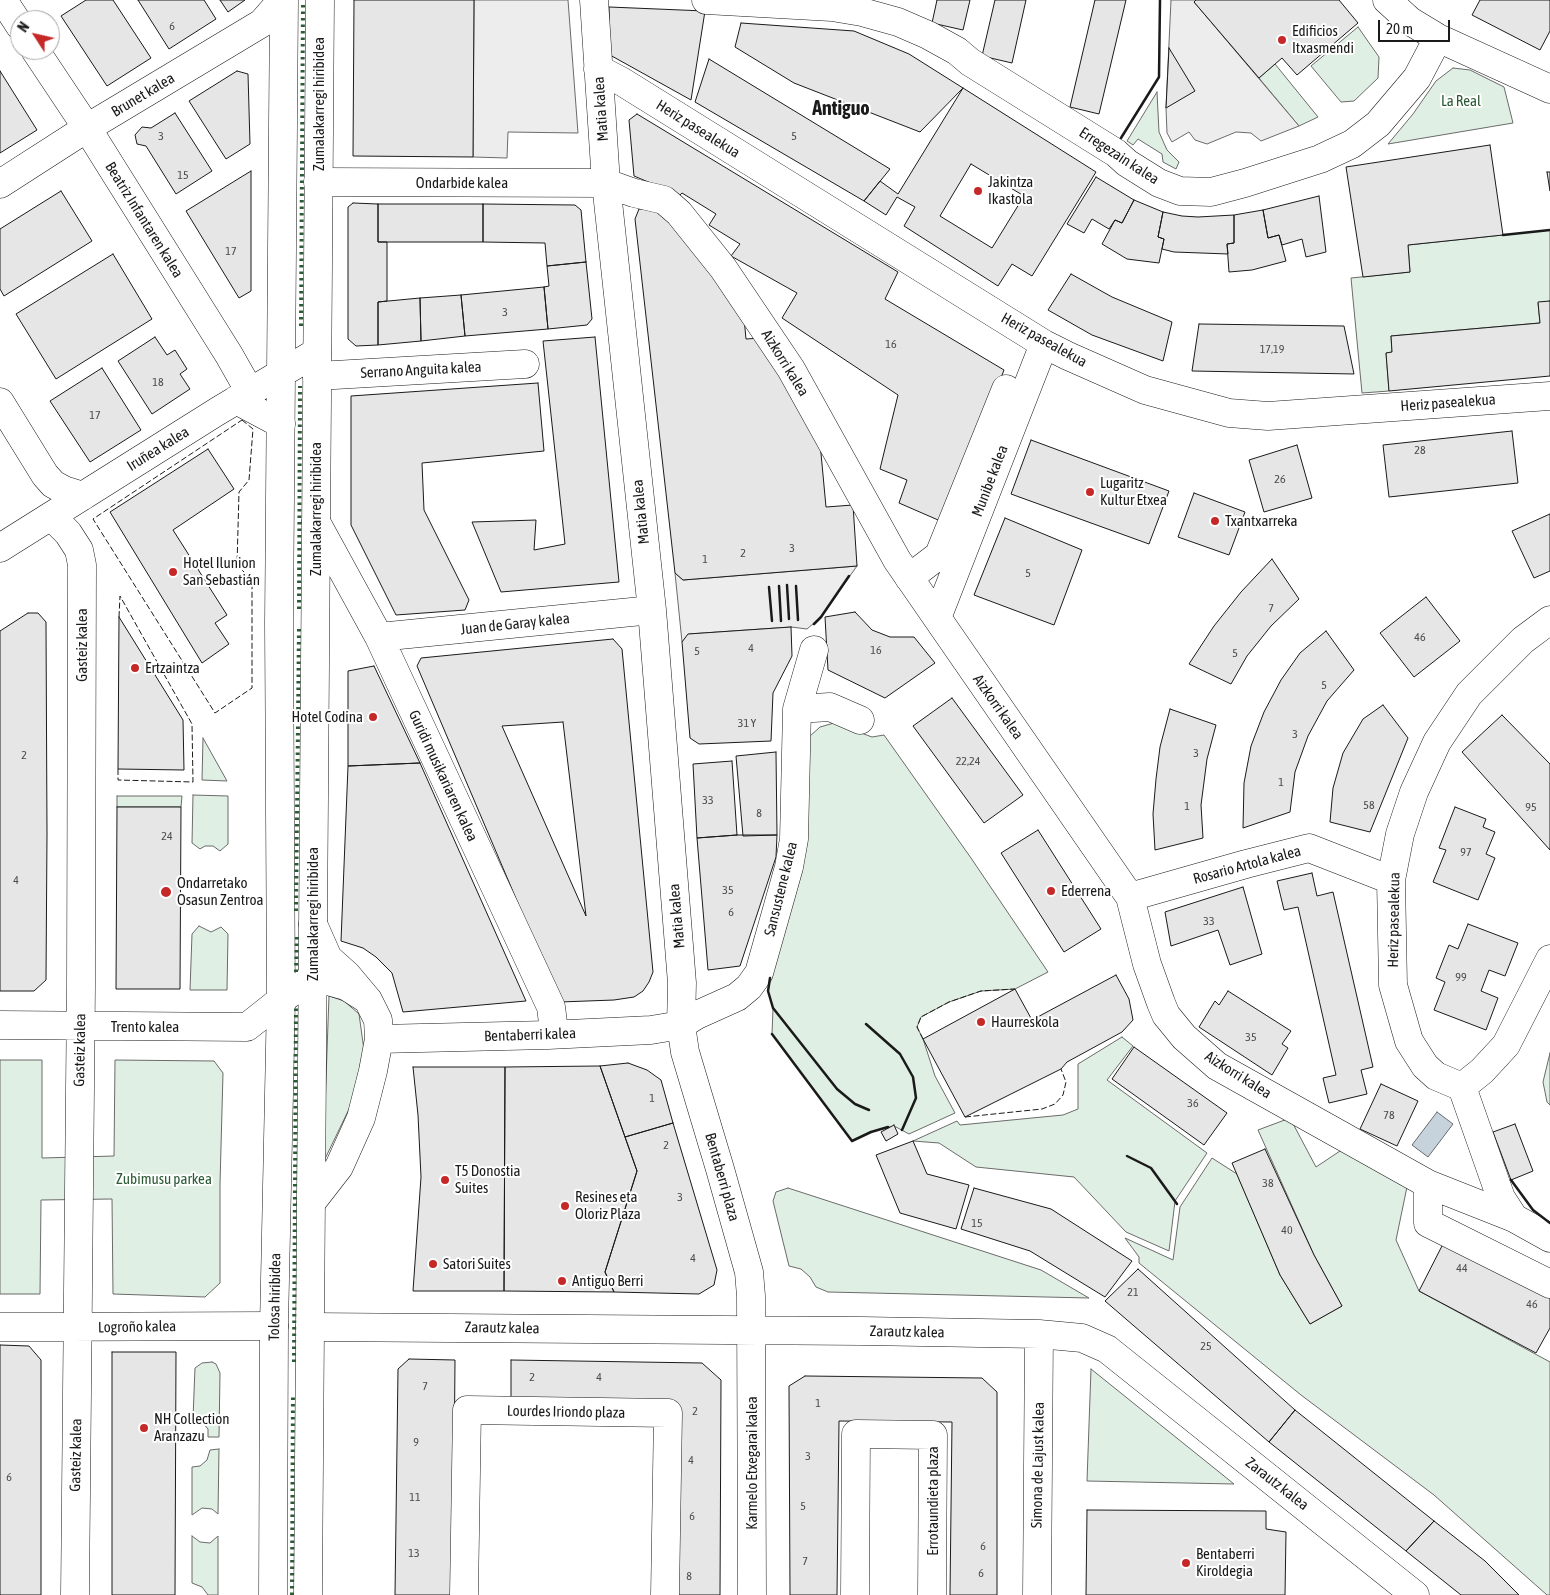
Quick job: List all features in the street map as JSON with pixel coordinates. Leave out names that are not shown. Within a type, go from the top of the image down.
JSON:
[{"type":"street","points":[[3,0],[10,11]]},
{"type":"street","points":[[280,1000],[279,622],[283,0]]},
{"type":"street","name":"Brunet kalea","points":[[0,184],[87,128],[262,23],[283,0]]},
{"type":"street","name":"Zumalakarregi hiribidea","points":[[311,1203],[320,0]]},
{"type":"street","name":"Matia kalea","points":[[594,0],[606,183],[652,610],[682,983],[681,1025]]},
{"type":"street","name":"Erregezain kalea","points":[[706,0],[832,7],[862,12],[898,22],[928,35],[957,51],[970,62],[1116,152],[1127,163],[1159,183],[1180,191],[1211,192],[1277,174],[1320,160],[1352,144],[1378,124],[1417,78],[1438,38]]},
{"type":"street","points":[[1387,0],[1410,21],[1438,38],[1550,89]]},
{"type":"street","name":"Beatriz Infantaren kalea","points":[[43,60],[229,355],[243,396]]},
{"type":"street","name":"Heriz pasealekua","points":[[598,69],[621,81],[1036,339],[1068,356],[1145,390],[1229,413],[1268,416],[1550,396]]},
{"type":"street","name":"Ondarbide kalea","points":[[318,182],[606,183]]},
{"type":"street","name":"Aizkorri kalea","points":[[606,183],[634,193],[664,200],[679,212],[701,238],[792,369],[908,578],[1130,897],[1147,964],[1161,1004],[1166,1015],[1184,1038],[1217,1066],[1428,1184],[1514,1218],[1550,1238]]},
{"type":"street","name":"Munibe kalea","points":[[908,578],[939,555],[1036,339]]},
{"type":"street","name":"Munibe kalea","points":[[936,618],[1036,339]]},
{"type":"street","name":"Iruñea kalea","points":[[0,548],[281,373],[317,364]]},
{"type":"street","name":"Serrano Anguita kalea","points":[[317,364],[525,364]]},
{"type":"street","points":[[243,396],[281,424]]},
{"type":"street","points":[[0,402],[53,484],[83,496]]},
{"type":"street","name":"Gasteiz kalea","points":[[51,516],[68,533],[79,550],[82,565],[75,1595]]},
{"type":"street","name":"Guridi musikariaren kalea","points":[[316,522],[379,637],[551,1008],[553,1023],[548,1034]]},
{"type":"street","name":"Juan de Garay kalea","points":[[379,637],[652,610]]},
{"type":"street","name":"Heriz pasealekua","points":[[1462,1087],[1436,1076],[1425,1066],[1409,1041],[1393,985],[1392,880],[1400,834],[1414,792],[1436,742],[1469,694],[1524,640],[1550,620]]},
{"type":"street","name":"Sansustene kalea","points":[[681,1025],[697,1015],[737,997],[749,987],[758,973],[789,867],[794,839],[797,709],[814,650]]},
{"type":"street","points":[[797,709],[830,707],[860,720]]},
{"type":"street","name":"Rosario Artola kalea","points":[[1130,897],[1309,848],[1392,880]]},
{"type":"street","points":[[308,1595],[311,1203],[339,1167],[361,1118],[379,1039],[378,1020],[368,1000],[328,958],[313,924]]},
{"type":"street","points":[[1514,1218],[1501,1198],[1462,1087],[1482,1071],[1506,1045],[1550,959]]},
{"type":"street","points":[[313,977],[346,986],[368,1000]]},
{"type":"street","name":"Trento kalea","points":[[0,1025],[248,1027],[280,1000],[313,977]]},
{"type":"street","name":"Tolosa hiribidea","points":[[273,1595],[274,1326],[280,1000]]},
{"type":"street","name":"Bentaberri kalea","points":[[379,1039],[651,1030],[681,1025]]},
{"type":"street","name":"Bentaberri plaza","points":[[681,1025],[685,1052],[749,1272],[751,1331]]},
{"type":"street","points":[[1428,1184],[1428,1223],[1550,1284]]},
{"type":"street","name":"Logroño kalea","points":[[0,1327],[274,1326]]},
{"type":"street","name":"Zarautz kalea","points":[[310,1327],[862,1331],[1039,1334],[1082,1338],[1107,1349],[1415,1595]]},
{"type":"street","name":"Karmelo Etxegarai kalea","points":[[751,1331],[752,1595]]},
{"type":"street","name":"Simona de Lajust kalea","points":[[1037,1595],[1039,1334]]},
{"type":"street","name":"Lourdes Iriondo plaza","points":[[464,1595],[467,1410],[668,1413],[665,1595]]},
{"type":"street","name":"Errotaundieta plaza","points":[[855,1595],[856,1434],[933,1434],[932,1595]]},
{"type":"green space","points":[[1358,27],[1379,57],[1378,78],[1354,101],[1341,102],[1311,66]]},
{"type":"green space","points":[[1275,64],[1318,117],[1299,126],[1259,78]]},
{"type":"green space","name":"La Real","points":[[1453,68],[1470,70],[1504,87],[1513,123],[1388,144],[1413,114],[1436,81]]},
{"type":"green space","points":[[1157,92],[1159,132],[1167,150],[1179,162],[1176,169],[1163,162],[1162,154],[1138,139],[1133,145],[1127,141]]},
{"type":"green space","points":[[1550,230],[1550,301],[1538,303],[1540,323],[1391,336],[1392,352],[1386,353],[1389,391],[1362,393],[1351,278],[1410,272],[1408,245]]},
{"type":"green space","points":[[834,723],[872,737],[884,735],[971,858],[1048,972],[1015,989],[981,991],[949,1002],[921,1017],[917,1027],[935,1076],[955,1113],[909,1134],[896,1127],[888,1127],[871,1132],[852,1141],[772,1034],[773,1008],[768,991],[809,737],[820,727]]},
{"type":"green space","points":[[203,738],[227,781],[202,780]]},
{"type":"green space","points":[[193,795],[228,796],[228,844],[220,851],[213,846],[205,846],[200,849],[192,843]]},
{"type":"green space","points":[[117,796],[182,796],[181,807],[117,807]]},
{"type":"green space","points":[[199,926],[211,932],[221,927],[228,934],[227,990],[190,990],[192,934]]},
{"type":"green space","points":[[329,996],[344,1001],[359,1014],[364,1050],[351,1105],[323,1163]]},
{"type":"green space","points":[[1122,1037],[1133,1046],[1107,1080],[1207,1153],[1175,1201],[1169,1251],[1126,1232],[1074,1177],[976,1167],[939,1143],[913,1141],[957,1121],[960,1125],[1063,1115],[1078,1109],[1078,1064]]},
{"type":"green space","points":[[1550,1053],[1550,1105],[1547,1102],[1543,1082]]},
{"type":"green space","name":"Zubimusu parkea","points":[[0,1060],[42,1060],[42,1158],[114,1156],[115,1060],[214,1061],[223,1073],[220,1283],[205,1297],[113,1294],[112,1199],[41,1200],[40,1294],[0,1294]]},
{"type":"green space","points":[[1290,1118],[1316,1167],[1346,1147],[1408,1182],[1396,1240],[1419,1291],[1550,1362],[1550,1595],[1547,1595],[1434,1495],[1301,1395],[1139,1263],[1139,1257],[1125,1238],[1173,1260],[1180,1207],[1212,1158],[1237,1174],[1280,1275],[1310,1324],[1342,1306],[1314,1255],[1258,1130]]},
{"type":"green space","points":[[788,1188],[1041,1270],[1089,1298],[828,1292],[816,1287],[810,1277],[801,1269],[789,1266],[773,1201],[776,1192]]},
{"type":"green space","points":[[212,1362],[216,1364],[220,1373],[219,1437],[208,1437],[208,1429],[202,1422],[193,1418],[195,1368],[202,1363]]},
{"type":"green space","points":[[1091,1369],[1234,1484],[1087,1481]]},
{"type":"green space","points":[[219,1449],[218,1514],[212,1509],[202,1508],[192,1515],[192,1467],[200,1466],[207,1460],[210,1450]]},
{"type":"green space","points":[[192,1536],[200,1542],[210,1543],[218,1536],[218,1595],[208,1595],[202,1587],[192,1583]]},
{"type":"shaded area","points":[[474,0],[568,0],[578,133],[508,132],[507,158],[473,157]]},
{"type":"shaded area","points":[[1171,0],[1196,0],[1194,2],[1299,126],[1261,141],[1251,133],[1236,132],[1207,144],[1195,140],[1189,132],[1172,142],[1167,133],[1166,108]]},
{"type":"shaded area","points":[[857,566],[821,617],[807,629],[791,627],[689,634],[682,642],[675,573],[683,580]]},
{"type":"shaded area","points":[[1437,1112],[1453,1124],[1428,1157],[1412,1145]]},
{"type":"building","points":[[86,0],[113,0],[151,58],[107,86],[61,16]]},
{"type":"building","points":[[138,0],[204,0],[216,19],[169,49]]},
{"type":"building","points":[[220,0],[245,0],[228,12]]},
{"type":"building","points":[[354,0],[474,0],[473,157],[353,156]]},
{"type":"building","points":[[937,0],[970,0],[963,30],[932,23]]},
{"type":"building","points":[[995,0],[1026,0],[1012,63],[982,56]]},
{"type":"building","points":[[1095,0],[1126,0],[1099,114],[1070,107]]},
{"type":"building","name":"Edificios Itxasmendi","points":[[1196,0],[1339,0],[1358,23],[1297,75],[1282,58],[1259,78],[1194,2]]},
{"type":"building","points":[[1480,0],[1550,0],[1550,31],[1540,50],[1472,15]]},
{"type":"building","points":[[609,7],[705,11],[691,100],[610,55]]},
{"type":"building","points":[[741,23],[854,31],[909,54],[963,88],[920,132],[794,83],[735,47]]},
{"type":"building","points":[[1169,48],[1195,91],[1166,108]]},
{"type":"building","points":[[709,59],[890,169],[864,201],[695,102]]},
{"type":"building","points":[[0,71],[37,130],[0,153]]},
{"type":"building","points":[[237,71],[248,74],[250,144],[226,159],[189,101]]},
{"type":"building","name":"Jakintza Ikastola","points":[[963,88],[1096,172],[1032,276],[1012,264],[998,286],[904,226],[915,207],[897,197],[886,215],[864,201],[880,181],[898,194]],"holes":[[[971,164],[1024,196],[992,248],[940,216]]]},
{"type":"building","points":[[175,113],[212,171],[176,194],[146,146],[137,144],[135,135],[142,127],[151,128]]},
{"type":"building","points":[[637,114],[898,272],[885,299],[1004,370],[945,523],[899,503],[907,480],[880,469],[898,395],[782,318],[797,293],[731,256],[740,244],[709,225],[716,214],[682,193],[675,200],[653,184],[634,176],[629,120]]},
{"type":"building","points":[[1490,145],[1503,235],[1408,245],[1410,272],[1363,277],[1346,167]]},
{"type":"building","points":[[251,171],[251,291],[239,298],[186,211]]},
{"type":"building","points":[[1547,172],[1550,172],[1550,191]]},
{"type":"building","points":[[1096,177],[1134,200],[1122,223],[1115,220],[1109,229],[1092,219],[1084,233],[1067,224]]},
{"type":"building","points":[[61,191],[92,241],[4,296],[0,289],[0,229]]},
{"type":"building","points":[[1319,196],[1326,252],[1306,257],[1302,239],[1282,245],[1279,235],[1268,238],[1263,210]]},
{"type":"building","points":[[1134,200],[1163,212],[1158,237],[1164,239],[1159,263],[1127,259],[1102,244],[1115,220],[1122,223]]},
{"type":"building","points":[[353,203],[378,204],[378,242],[387,242],[387,301],[378,302],[378,345],[356,346],[348,339],[348,207]]},
{"type":"building","points":[[378,204],[483,204],[483,242],[378,242]]},
{"type":"building","points":[[483,204],[575,205],[581,210],[586,262],[547,266],[545,243],[483,242]]},
{"type":"building","points":[[639,209],[656,209],[672,220],[744,318],[746,339],[761,338],[819,432],[826,507],[853,505],[857,566],[683,580],[675,573],[635,219]]},
{"type":"building","points":[[1263,210],[1268,238],[1279,235],[1286,261],[1252,270],[1229,272],[1227,244],[1234,243],[1234,215]]},
{"type":"building","points":[[1163,212],[1198,217],[1234,215],[1234,243],[1227,244],[1228,254],[1174,252],[1162,249],[1164,239],[1158,237]]},
{"type":"building","points":[[113,254],[152,319],[56,379],[16,314]]},
{"type":"building","points":[[586,262],[592,319],[587,325],[548,329],[544,287],[549,286],[547,266]]},
{"type":"building","points":[[1071,274],[1112,297],[1172,322],[1163,361],[1092,335],[1048,310]]},
{"type":"building","points":[[544,287],[548,329],[465,336],[461,295]]},
{"type":"building","points":[[461,295],[465,336],[421,341],[420,298]]},
{"type":"building","points":[[420,298],[421,341],[378,345],[378,302]]},
{"type":"building","points":[[1550,301],[1550,376],[1389,391],[1386,353],[1392,352],[1391,336],[1540,323],[1538,302]]},
{"type":"building","points":[[1199,324],[1344,326],[1354,374],[1192,371]]},
{"type":"building","points":[[155,337],[167,355],[175,350],[187,369],[180,374],[190,389],[152,414],[118,361]]},
{"type":"building","points":[[595,337],[619,582],[501,592],[472,522],[536,520],[534,550],[565,544],[543,341]]},
{"type":"building","points":[[102,368],[141,430],[90,462],[50,401]]},
{"type":"building","points":[[538,383],[544,451],[422,463],[424,510],[469,600],[465,610],[396,615],[351,525],[351,396]]},
{"type":"building","points":[[1512,431],[1518,483],[1389,497],[1383,445]]},
{"type":"building","name":"Lugaritz Kultur Etxea","points":[[1031,440],[1169,491],[1149,544],[1011,494]]},
{"type":"building","points":[[1297,445],[1312,498],[1264,512],[1249,460]]},
{"type":"building","name":"Hotel Ilunion San Sebastián","points":[[208,449],[234,489],[173,530],[227,615],[215,623],[229,644],[202,663],[110,512]]},
{"type":"building","points":[[1194,493],[1245,512],[1229,555],[1178,537]]},
{"type":"building","points":[[1550,514],[1550,571],[1534,578],[1512,531]]},
{"type":"building","points":[[1005,518],[1082,550],[1054,625],[974,595]]},
{"type":"building","points":[[1272,559],[1299,599],[1271,626],[1247,656],[1231,684],[1189,664],[1214,626],[1241,592]]},
{"type":"building","points":[[1426,597],[1460,641],[1414,677],[1380,633]]},
{"type":"building","points":[[855,612],[872,630],[890,637],[914,637],[935,663],[885,698],[828,670],[825,617]]},
{"type":"building","points":[[28,613],[38,613],[46,622],[46,980],[34,991],[0,991],[0,631]]},
{"type":"building","name":"Ertzaintza","points":[[119,617],[183,720],[184,770],[118,769]]},
{"type":"building","points":[[791,627],[792,656],[773,693],[771,741],[699,744],[690,738],[682,642],[688,634]]},
{"type":"building","points":[[1326,631],[1354,670],[1327,701],[1308,736],[1295,772],[1290,812],[1243,828],[1244,783],[1251,746],[1264,712],[1281,680],[1300,653]]},
{"type":"building","points":[[613,639],[622,649],[653,972],[643,991],[634,997],[614,1000],[560,1002],[417,666],[421,658]],"holes":[[[563,722],[586,916],[502,726]]]},
{"type":"building","name":"Hotel Codina","points":[[374,666],[420,763],[348,766],[348,671]]},
{"type":"building","points":[[952,698],[1023,795],[984,823],[913,726]]},
{"type":"building","points":[[1383,705],[1408,738],[1370,832],[1330,822],[1333,788],[1343,753],[1363,719]]},
{"type":"building","points":[[1170,709],[1216,725],[1207,759],[1201,805],[1203,838],[1155,850],[1153,814],[1156,779],[1160,747]]},
{"type":"building","points":[[1502,715],[1550,764],[1550,850],[1462,752]]},
{"type":"building","points":[[776,752],[777,835],[743,836],[736,756]]},
{"type":"building","points":[[732,761],[737,835],[697,838],[693,764]]},
{"type":"building","points":[[420,763],[526,1001],[403,1012],[392,973],[376,957],[363,948],[341,941],[348,766]]},
{"type":"building","points":[[117,807],[181,807],[180,989],[116,989]]},
{"type":"building","points":[[1455,807],[1486,819],[1483,827],[1495,832],[1486,854],[1495,858],[1478,900],[1433,882],[1446,850],[1439,848]]},
{"type":"building","name":"Ederrena","points":[[1038,830],[1101,929],[1064,952],[1001,853]]},
{"type":"building","points":[[777,835],[776,857],[740,966],[708,970],[697,838]]},
{"type":"building","points":[[1312,873],[1317,896],[1333,892],[1373,1067],[1361,1070],[1367,1094],[1329,1103],[1323,1078],[1336,1075],[1298,907],[1284,910],[1277,881]]},
{"type":"building","points":[[1243,887],[1262,954],[1230,965],[1218,930],[1171,946],[1165,912]]},
{"type":"building","points":[[1468,924],[1518,943],[1505,976],[1489,970],[1481,991],[1498,998],[1486,1030],[1434,1010],[1445,982],[1436,978],[1449,945],[1458,949]]},
{"type":"building","points":[[1116,975],[1129,999],[1133,1020],[1122,1032],[1067,1062],[1061,1069],[965,1117],[923,1039],[1015,989],[1032,1020]]},
{"type":"building","points":[[1228,991],[1291,1031],[1282,1044],[1288,1048],[1272,1075],[1199,1027],[1215,1001],[1219,1005]]},
{"type":"building","points":[[1134,1047],[1227,1113],[1204,1145],[1112,1079]]},
{"type":"building","points":[[628,1063],[647,1070],[661,1080],[673,1123],[625,1137],[600,1066]]},
{"type":"building","name":"Resines eta Oloriz Plaza","points":[[600,1066],[637,1171],[605,1272],[614,1292],[504,1291],[505,1067]]},
{"type":"building","points":[[413,1067],[505,1067],[504,1291],[413,1291],[421,1177],[418,1115]]},
{"type":"building","points":[[1381,1084],[1418,1101],[1397,1146],[1360,1129]]},
{"type":"building","points":[[673,1123],[717,1270],[714,1285],[699,1294],[614,1292],[605,1272],[637,1171],[625,1137]]},
{"type":"building","points":[[1515,1124],[1533,1171],[1511,1180],[1493,1132]]},
{"type":"building","points":[[894,1125],[898,1134],[886,1141],[881,1132]]},
{"type":"building","points":[[913,1141],[927,1174],[969,1185],[956,1229],[900,1213],[876,1155]]},
{"type":"building","points":[[1265,1149],[1314,1255],[1342,1306],[1310,1324],[1280,1275],[1232,1163]]},
{"type":"building","points":[[974,1188],[1051,1209],[1132,1261],[1105,1297],[1030,1251],[961,1229]]},
{"type":"building","points":[[1444,1242],[1550,1297],[1550,1328],[1536,1353],[1419,1291]]},
{"type":"building","points":[[1138,1269],[1295,1410],[1269,1442],[1105,1301]]},
{"type":"building","points":[[0,1345],[29,1346],[41,1360],[41,1595],[0,1595]]},
{"type":"building","name":"NH Collection Aranzazu","points":[[112,1352],[176,1352],[175,1595],[112,1595]]},
{"type":"building","points":[[409,1359],[455,1360],[453,1595],[395,1595],[398,1369]]},
{"type":"building","points":[[511,1360],[702,1363],[721,1380],[720,1595],[673,1595],[675,1403],[511,1402]]},
{"type":"building","points":[[805,1376],[982,1378],[997,1392],[997,1595],[950,1595],[952,1422],[839,1421],[837,1595],[790,1595],[789,1386]]},
{"type":"building","points":[[1295,1410],[1434,1521],[1406,1551],[1269,1442]]},
{"type":"building","name":"Bentaberri Kiroldegia","points":[[1087,1510],[1266,1511],[1266,1529],[1286,1532],[1285,1595],[1086,1595]]},
{"type":"building","points":[[1434,1521],[1485,1561],[1519,1595],[1461,1595],[1406,1551]]},
{"type":"hedge","points":[[301,326],[303,5]]},
{"type":"hedge","points":[[299,609],[300,386]]},
{"type":"hedge","points":[[296,911],[299,629]]},
{"type":"hedge","points":[[296,972],[297,933]]},
{"type":"hedge","points":[[294,1362],[296,1005]]},
{"type":"hedge","points":[[292,1595],[293,1394]]},
{"type":"fence","points":[[242,420],[253,429],[249,480],[239,492],[237,565],[252,580],[252,688],[215,713],[93,519],[242,420]]},
{"type":"fence","points":[[118,769],[118,780],[193,782],[192,724],[120,596],[119,617]]},
{"type":"fence","points":[[923,1039],[917,1027],[921,1017],[949,1002],[981,991],[1015,989]]},
{"type":"fence","points":[[965,1117],[1042,1109],[1055,1104],[1063,1095],[1066,1082],[1061,1069]]},
{"type":"wall","points":[[1121,138],[1159,77],[1160,0]]},
{"type":"wall","points":[[1503,235],[1550,230]]},
{"type":"wall","points":[[814,624],[821,617],[849,576]]},
{"type":"wall","points":[[787,585],[789,619]]},
{"type":"wall","points":[[779,586],[781,621]]},
{"type":"wall","points":[[796,586],[798,620]]},
{"type":"wall","points":[[769,587],[772,621]]},
{"type":"wall","points":[[770,978],[768,991],[773,1008],[837,1089],[855,1104],[869,1110]]},
{"type":"wall","points":[[866,1024],[900,1054],[913,1077],[916,1098],[902,1130]]},
{"type":"wall","points":[[772,1034],[852,1141],[871,1132],[888,1127]]},
{"type":"wall","points":[[1127,1156],[1151,1168],[1177,1204]]},
{"type":"wall","points":[[1511,1180],[1533,1210],[1550,1223]]},
{"type":"place","name":"Edificios Itxasmendi","points":[[1282,40]]},
{"type":"place","name":"Jakintza Ikastola","points":[[978,191]]},
{"type":"place","name":"Lugaritz Kultur Etxea","points":[[1090,492]]},
{"type":"place","name":"Txantxarreka","points":[[1215,521]]},
{"type":"place","name":"Hotel Ilunion San Sebastián","points":[[173,572]]},
{"type":"place","name":"Ertzaintza","points":[[135,668]]},
{"type":"place","name":"Hotel Codina","points":[[373,717]]},
{"type":"place","name":"Ederrena","points":[[1051,891]]},
{"type":"place","name":"Ondarretako Osasun Zentroa","points":[[166,892]]},
{"type":"place","name":"Haurreskola","points":[[981,1022]]},
{"type":"place","name":"T5 Donostia Suites","points":[[445,1180]]},
{"type":"place","name":"Resines eta Oloriz Plaza","points":[[565,1206]]},
{"type":"place","name":"Satori Suites","points":[[433,1264]]},
{"type":"place","name":"Antiguo Berri","points":[[562,1281]]},
{"type":"place","name":"NH Collection Aranzazu","points":[[144,1428]]},
{"type":"place","name":"Bentaberri Kiroldegia","points":[[1186,1563]]},
{"type":"district","name":"Antiguo","points":[[841,109]]}]
